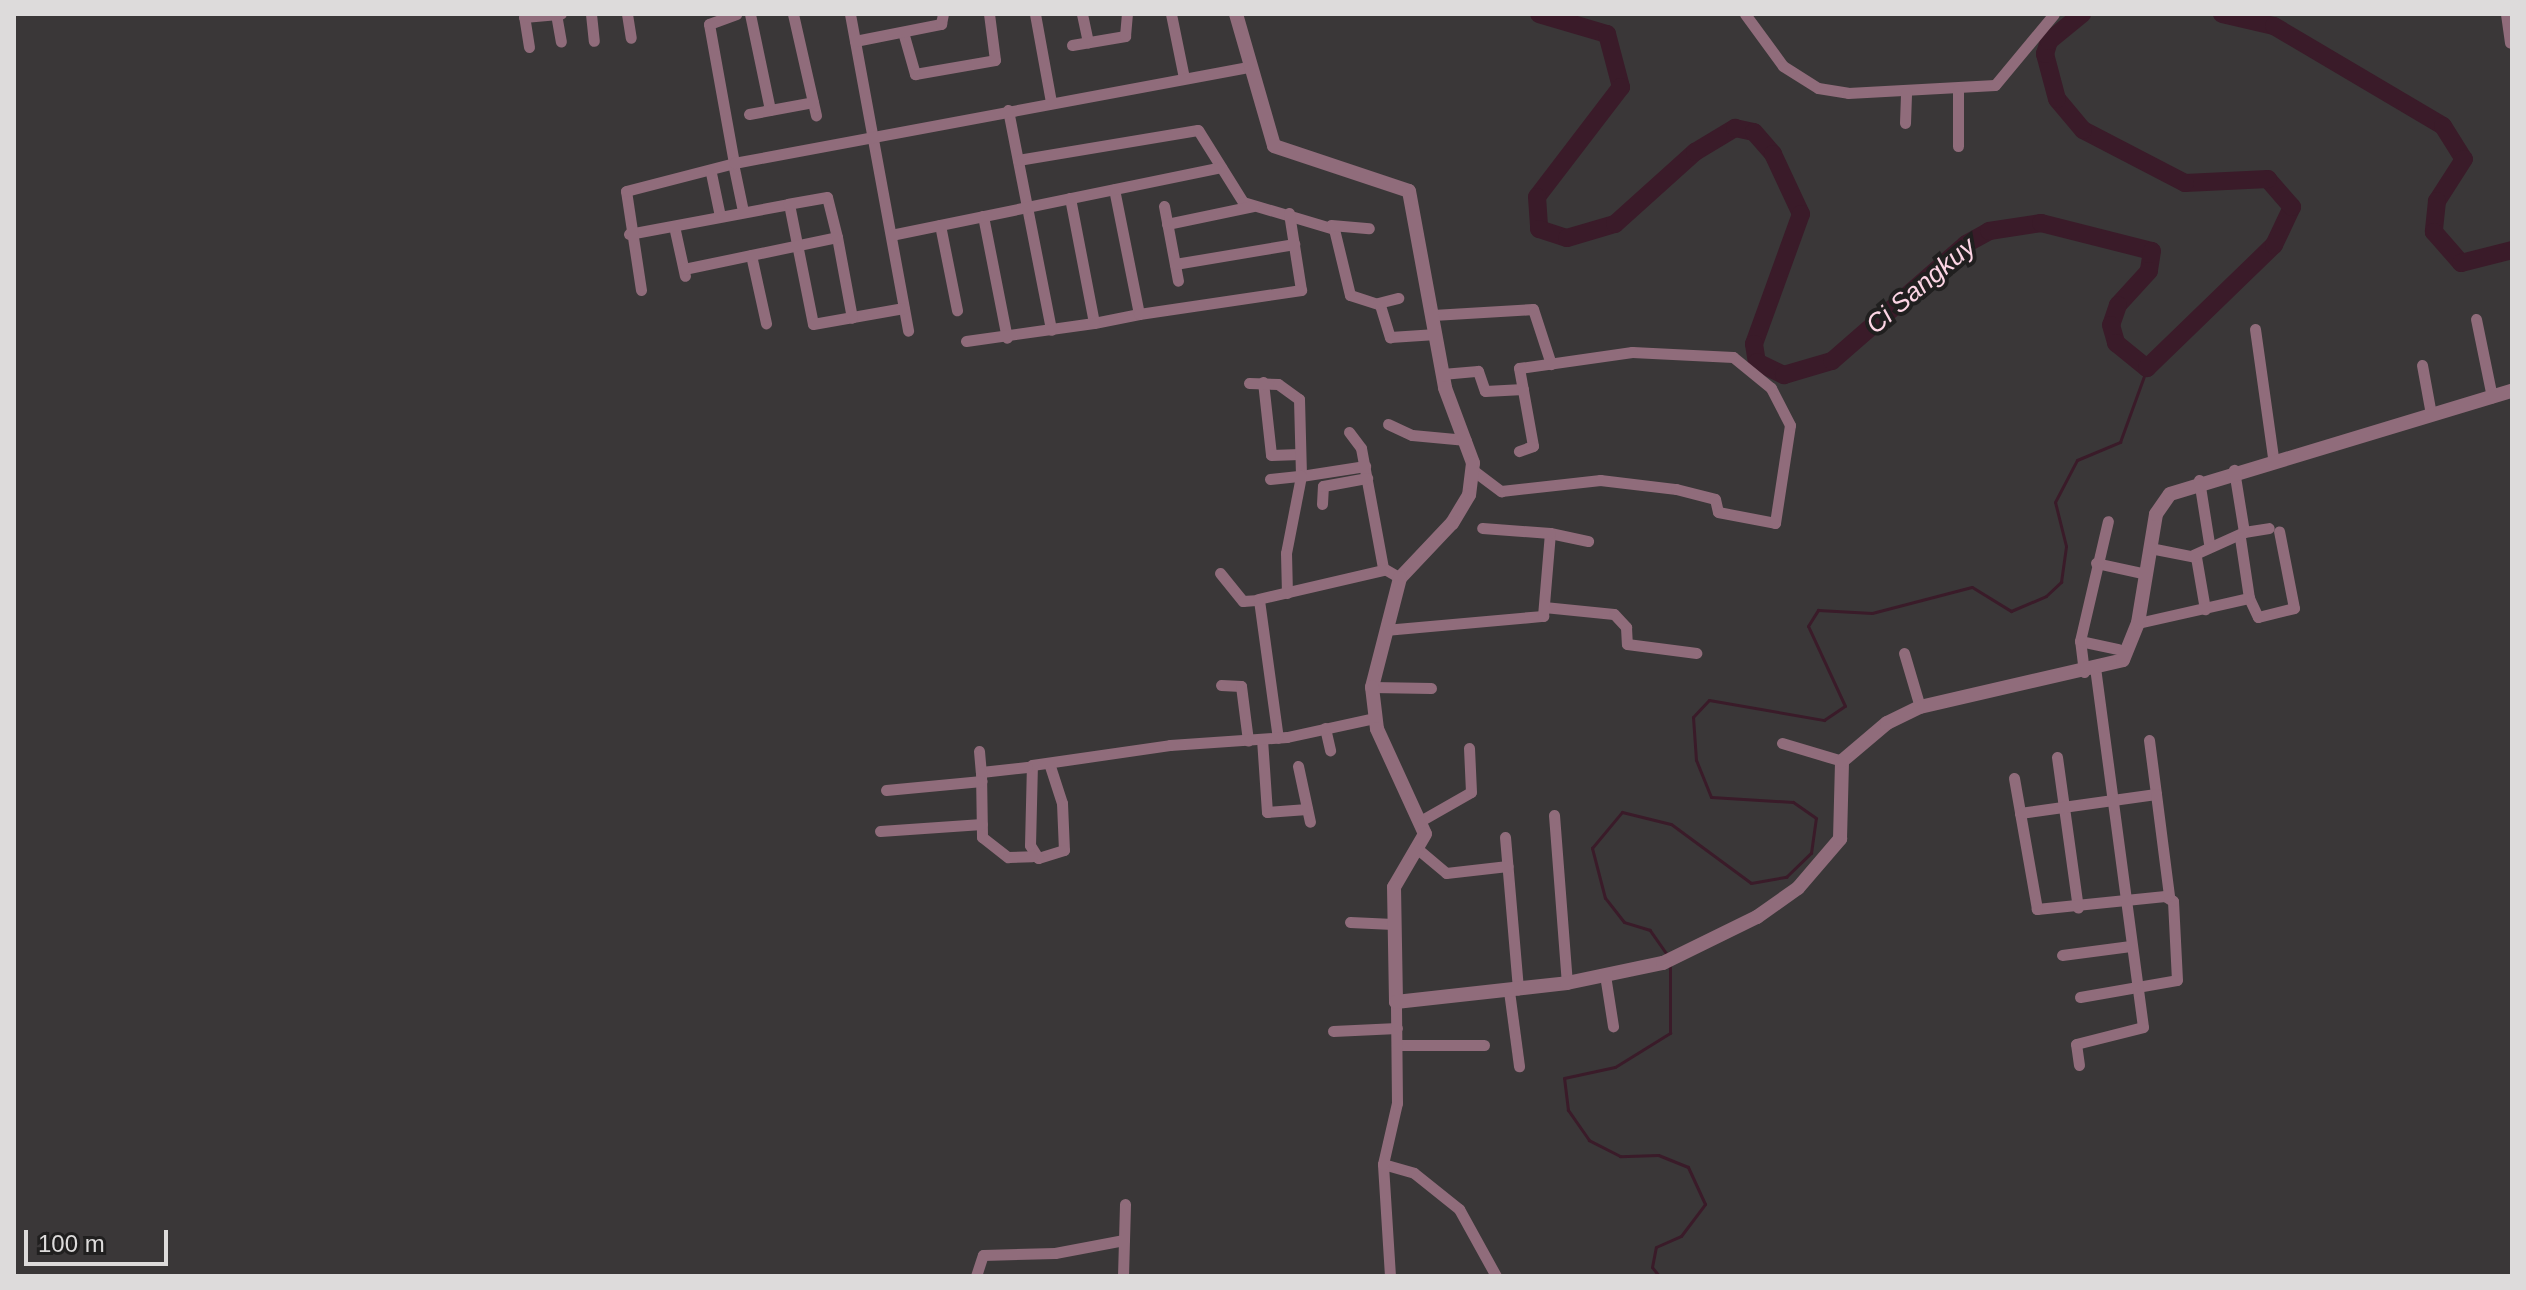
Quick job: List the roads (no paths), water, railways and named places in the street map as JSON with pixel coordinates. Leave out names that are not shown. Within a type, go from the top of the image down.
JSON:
[{"type":"street","points":[[529,47],[524,17],[558,14],[561,42]]},
{"type":"street","points":[[591,14],[594,41]]},
{"type":"street","points":[[627,14],[631,38]]},
{"type":"street","points":[[736,14],[709,24],[743,211]]},
{"type":"street","points":[[750,14],[770,110]]},
{"type":"street","points":[[793,14],[816,115]]},
{"type":"street","points":[[850,14],[908,331]]},
{"type":"street","points":[[855,41],[941,24],[943,14]]},
{"type":"street","points":[[903,32],[915,74],[995,60],[989,14]]},
{"type":"street","points":[[1035,14],[1051,102]]},
{"type":"street","points":[[1082,14],[1088,42]]},
{"type":"street","points":[[1072,45],[1125,36],[1127,14]]},
{"type":"street","points":[[1171,14],[1184,78]]},
{"type":"street","points":[[1236,14],[1248,67],[1274,146],[1409,191],[1442,374],[1474,471],[1469,495],[1439,544],[1400,578],[1372,687],[1374,718],[1422,820],[1422,848],[1396,879],[1393,924],[1397,1103],[1383,1164],[1390,1276]]},
{"type":"street","points":[[1745,14],[1772,56],[1818,88],[1906,92],[1958,89],[2000,82],[2026,39],[2054,14]]},
{"type":"street","points":[[2506,14],[2510,43]]},
{"type":"street","points":[[641,290],[624,193],[734,166],[1008,110],[1248,67]]},
{"type":"street","points":[[1958,89],[1958,146]]},
{"type":"street","points":[[1905,123],[1906,92]]},
{"type":"street","points":[[749,114],[813,102]]},
{"type":"street","points":[[1008,110],[1051,330]]},
{"type":"street","points":[[1018,160],[1198,130],[1237,195],[1254,206],[1331,225],[1369,228]]},
{"type":"street","points":[[891,235],[1221,167]]},
{"type":"street","points":[[711,173],[720,216]]},
{"type":"street","points":[[1114,189],[1139,314]]},
{"type":"street","points":[[629,234],[827,197],[852,318]]},
{"type":"street","points":[[1070,198],[1094,323]]},
{"type":"street","points":[[789,204],[812,322],[904,308]]},
{"type":"street","points":[[1164,206],[1178,281]]},
{"type":"street","points":[[1167,224],[1254,206]]},
{"type":"street","points":[[966,341],[1007,338],[1139,314],[1301,290],[1289,213]]},
{"type":"street","points":[[983,216],[1007,338]]},
{"type":"street","points":[[940,225],[957,310]]},
{"type":"street","points":[[1331,225],[1350,295],[1378,303],[1398,298]]},
{"type":"street","points":[[674,226],[684,272],[837,237]]},
{"type":"street","points":[[1175,264],[1294,244]]},
{"type":"street","points":[[751,255],[766,323]]},
{"type":"street","points":[[1378,303],[1393,339],[1436,334]]},
{"type":"street","points":[[1433,315],[1533,309],[1551,364]]},
{"type":"street","points":[[2476,319],[2492,397]]},
{"type":"street","points":[[2255,329],[2273,457]]},
{"type":"street","points":[[1474,471],[1494,490],[1639,483],[1715,499],[1718,512],[1778,520],[1789,419],[1771,388],[1733,357],[1653,351],[1519,368],[1533,446],[1519,451]]},
{"type":"street","points":[[2422,365],[2431,414]]},
{"type":"street","points":[[1442,374],[1478,371],[1485,391],[1523,389]]},
{"type":"street","points":[[1249,383],[1263,382],[1299,399],[1301,476],[1286,553],[1287,593]]},
{"type":"street","points":[[1263,382],[1271,455],[1300,454]]},
{"type":"street","points":[[1842,761],[1920,707],[2123,660],[2138,623],[2150,548],[2164,499],[2199,480],[2273,457],[2512,391]]},
{"type":"street","points":[[1388,424],[1412,435],[1466,440]]},
{"type":"street","points":[[1349,432],[1365,466],[1384,570]]},
{"type":"street","points":[[1270,479],[1365,466]]},
{"type":"street","points":[[2150,548],[2193,555],[2209,543],[2242,535],[2274,530],[2293,609],[2258,617],[2249,598],[2242,535],[2233,470]]},
{"type":"street","points":[[1322,504],[1323,486],[1367,478]]},
{"type":"street","points":[[2199,480],[2209,543]]},
{"type":"street","points":[[2079,1065],[2072,1052],[2076,1044],[2141,1030],[2110,802],[2089,670],[2080,641],[2108,521]]},
{"type":"street","points":[[1482,528],[1550,533],[1588,541]]},
{"type":"street","points":[[1385,630],[1537,618],[1544,607],[1550,533]]},
{"type":"street","points":[[2193,555],[2205,609]]},
{"type":"street","points":[[2096,563],[2146,574]]},
{"type":"street","points":[[1220,573],[1243,601],[1384,570],[1400,578]]},
{"type":"street","points":[[2138,623],[2249,598]]},
{"type":"street","points":[[1258,599],[1278,738]]},
{"type":"street","points":[[1544,607],[1614,614],[1626,627],[1627,644],[1696,653]]},
{"type":"street","points":[[2080,641],[2118,649]]},
{"type":"street","points":[[1904,653],[1920,707]]},
{"type":"street","points":[[1221,685],[1241,686],[1248,741]]},
{"type":"street","points":[[1372,687],[1431,688]]},
{"type":"street","points":[[886,790],[982,777],[1049,763],[1278,738],[1374,718]]},
{"type":"street","points":[[1325,728],[1330,750]]},
{"type":"street","points":[[1262,739],[1267,812],[1307,809]]},
{"type":"street","points":[[2080,997],[2137,990],[2179,976],[2149,740]]},
{"type":"street","points":[[1782,743],[1842,761]]},
{"type":"street","points":[[1422,820],[1471,792],[1469,748]]},
{"type":"street","points":[[979,751],[983,844],[1004,848],[1008,857],[1064,850],[1062,803],[1049,763]]},
{"type":"street","points":[[2057,757],[2078,908]]},
{"type":"street","points":[[1396,1002],[1567,983],[1682,957],[1777,905],[1830,854],[1845,824],[1842,761]]},
{"type":"street","points":[[1298,766],[1310,822]]},
{"type":"street","points":[[1027,767],[1032,856]]},
{"type":"street","points":[[2014,778],[2036,908],[2078,908],[2169,896]]},
{"type":"street","points":[[2020,813],[2156,794]]},
{"type":"street","points":[[1554,815],[1567,983]]},
{"type":"street","points":[[880,831],[982,824]]},
{"type":"street","points":[[1505,837],[1519,1066]]},
{"type":"street","points":[[1422,848],[1446,873],[1508,866]]},
{"type":"street","points":[[1350,922],[1393,924]]},
{"type":"street","points":[[2062,955],[2130,946]]},
{"type":"street","points":[[1605,975],[1613,1026]]},
{"type":"street","points":[[1333,1031],[1397,1028]]},
{"type":"street","points":[[1397,1045],[1484,1045]]},
{"type":"street","points":[[1383,1164],[1414,1173],[1459,1209],[1496,1276]]},
{"type":"street","points":[[1123,1276],[1125,1204]]},
{"type":"street","points":[[976,1276],[983,1255],[1055,1253],[1124,1240]]},
{"type":"waterway","name":"Ci Sangkuy","points":[[1539,14],[1607,34],[1621,87],[1537,197],[1539,229],[1567,238],[1615,224],[1695,152],[1735,128],[1754,132],[1773,154],[1801,214],[1754,344],[1757,362],[1784,375],[1832,361],[1966,244],[1989,231],[2041,223],[2152,251],[2149,271],[2118,305],[2111,325],[2116,343],[2147,368],[2274,245],[2292,207],[2268,179],[2185,183],[2083,130],[2057,99],[2045,54],[2049,41],[2082,14]]},
{"type":"waterway","name":"Ci Sangkuy","points":[[2222,14],[2274,26],[2443,126],[2464,159],[2437,201],[2434,232],[2461,263],[2512,250]]},
{"type":"waterway","points":[[1668,956],[1650,930],[1624,922],[1605,898],[1592,848],[1622,812],[1671,824],[1751,883],[1786,877],[1811,853],[1816,818],[1793,802],[1711,797],[1696,760],[1693,717],[1709,700],[1824,720],[1845,706],[1808,626],[1818,610],[1872,613],[1972,587],[2011,611],[2046,596],[2061,582],[2066,546],[2055,502],[2077,460],[2120,442],[2147,368]]},
{"type":"waterway","points":[[1659,1276],[1652,1267],[1656,1247],[1681,1236],[1705,1204],[1688,1167],[1658,1155],[1620,1156],[1589,1140],[1568,1110],[1564,1078],[1615,1067],[1670,1033],[1670,963]]}]
